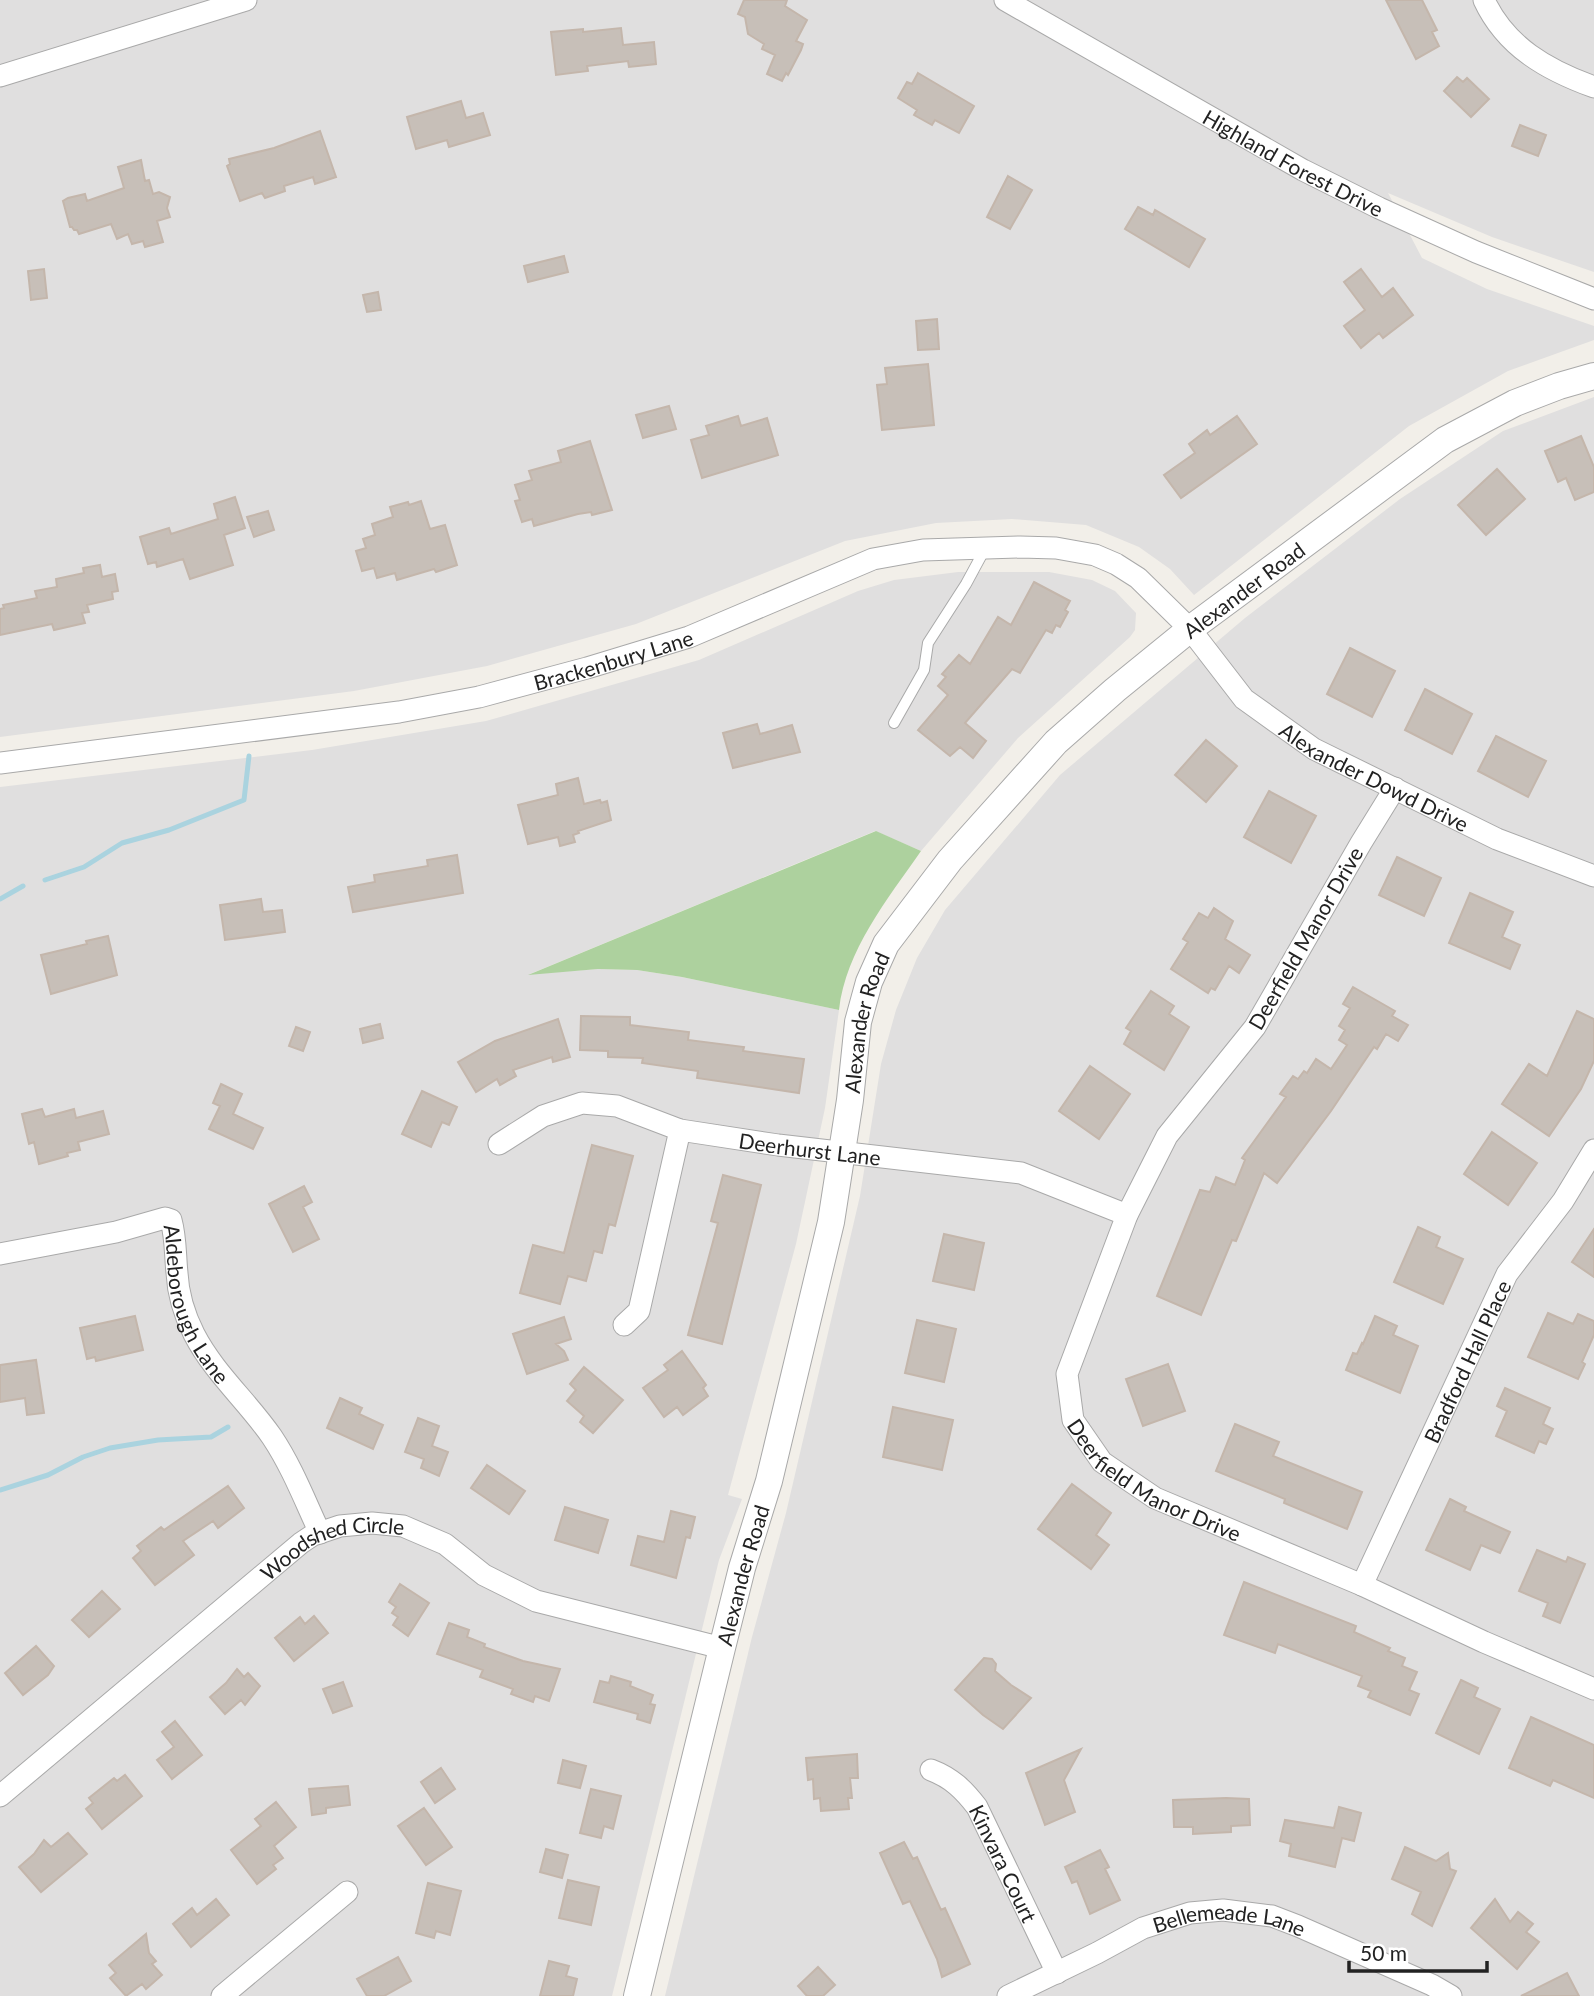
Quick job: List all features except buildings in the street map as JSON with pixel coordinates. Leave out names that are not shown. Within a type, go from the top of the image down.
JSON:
[{"type":"street","points":[[0,76],[246,0]]},
{"type":"street","name":"Highland Forest Drive","points":[[1005,0],[1314,175],[1476,252],[1594,299]]},
{"type":"street","points":[[1485,0],[1500,27],[1529,56],[1594,87]]},
{"type":"street","name":"Alexander Road","points":[[637,1996],[742,1569],[769,1481],[831,1222],[843,1152],[858,1022],[869,982],[886,944],[950,860],[1056,742],[1190,629],[1446,440],[1515,404],[1559,386],[1594,376]]},
{"type":"street","name":"Brackenbury Lane","points":[[0,763],[399,712],[479,697],[689,637],[873,559],[923,550],[1056,548],[1095,555],[1138,578],[1190,629]]},
{"type":"street","name":"Alexander Dowd Drive","points":[[1190,629],[1244,699],[1314,749],[1496,839],[1594,876]]},
{"type":"street","name":"Deerfield Manor Drive","points":[[1395,788],[1255,1027],[1167,1136],[1127,1215],[1067,1374],[1073,1420],[1102,1462],[1155,1498],[1362,1585],[1484,1642],[1594,1689]]},
{"type":"street","name":"Deerhurst Lane","points":[[499,1144],[543,1116],[582,1103],[617,1106],[681,1130],[778,1145],[1021,1173],[1127,1215]]},
{"type":"street","points":[[624,1325],[639,1311],[681,1130]]},
{"type":"street","name":"Bradford Hall Place","points":[[1362,1585],[1507,1274],[1563,1201],[1594,1150]]},
{"type":"street","name":"Aldeborough Lane","points":[[0,1254],[116,1232],[165,1218],[171,1220],[176,1238],[180,1294],[195,1335],[213,1364],[272,1438],[292,1472],[320,1533]]},
{"type":"street","name":"Woodshed Circle","points":[[0,1796],[300,1543],[340,1526],[372,1523],[402,1527],[445,1544],[484,1575],[536,1601],[722,1648]]},
{"type":"street","name":"Kinvara Court","points":[[932,1770],[950,1778],[965,1791],[977,1807],[1056,1973]]},
{"type":"street","points":[[222,1996],[346,1892]]},
{"type":"street","name":"Bellemeade Lane","points":[[1008,1996],[1143,1928],[1171,1917],[1239,1910],[1272,1916],[1298,1926],[1451,1996]]},
{"type":"lane","points":[[894,723],[924,670],[928,643],[986,547]]},
{"type":"shaded area","points":[[0,0],[1594,0],[1594,272],[1492,237],[1388,193],[1422,258],[1487,289],[1594,326],[1594,340],[1508,371],[1409,426],[1194,595],[1170,569],[1139,547],[1086,525],[1012,519],[936,523],[845,541],[636,624],[487,666],[354,691],[0,737]]},
{"type":"shaded area","points":[[1594,397],[1594,1996],[665,1996],[752,1637],[786,1513],[860,1196],[881,1064],[896,1010],[917,958],[945,910],[1060,775],[1245,618],[1400,499],[1503,431]]},
{"type":"shaded area","points":[[958,572],[1049,572],[1092,580],[1115,591],[1136,613],[1135,630],[1018,738],[921,851],[875,831],[530,974],[598,969],[637,970],[839,1010],[825,1108],[796,1244],[728,1495],[742,1499],[719,1560],[612,1996],[0,1996],[0,787],[312,750],[486,721],[699,660],[858,591],[894,580]]},
{"type":"green space","points":[[876,831],[921,851],[859,946],[843,988],[839,1010],[637,970],[598,969],[528,975]]},
{"type":"waterway","points":[[45,880],[84,867],[122,843],[169,830],[244,800],[249,756]]},
{"type":"waterway","points":[[0,899],[23,886]]},
{"type":"waterway","points":[[0,1490],[48,1475],[83,1457],[110,1448],[158,1440],[211,1437],[228,1427]]}]
